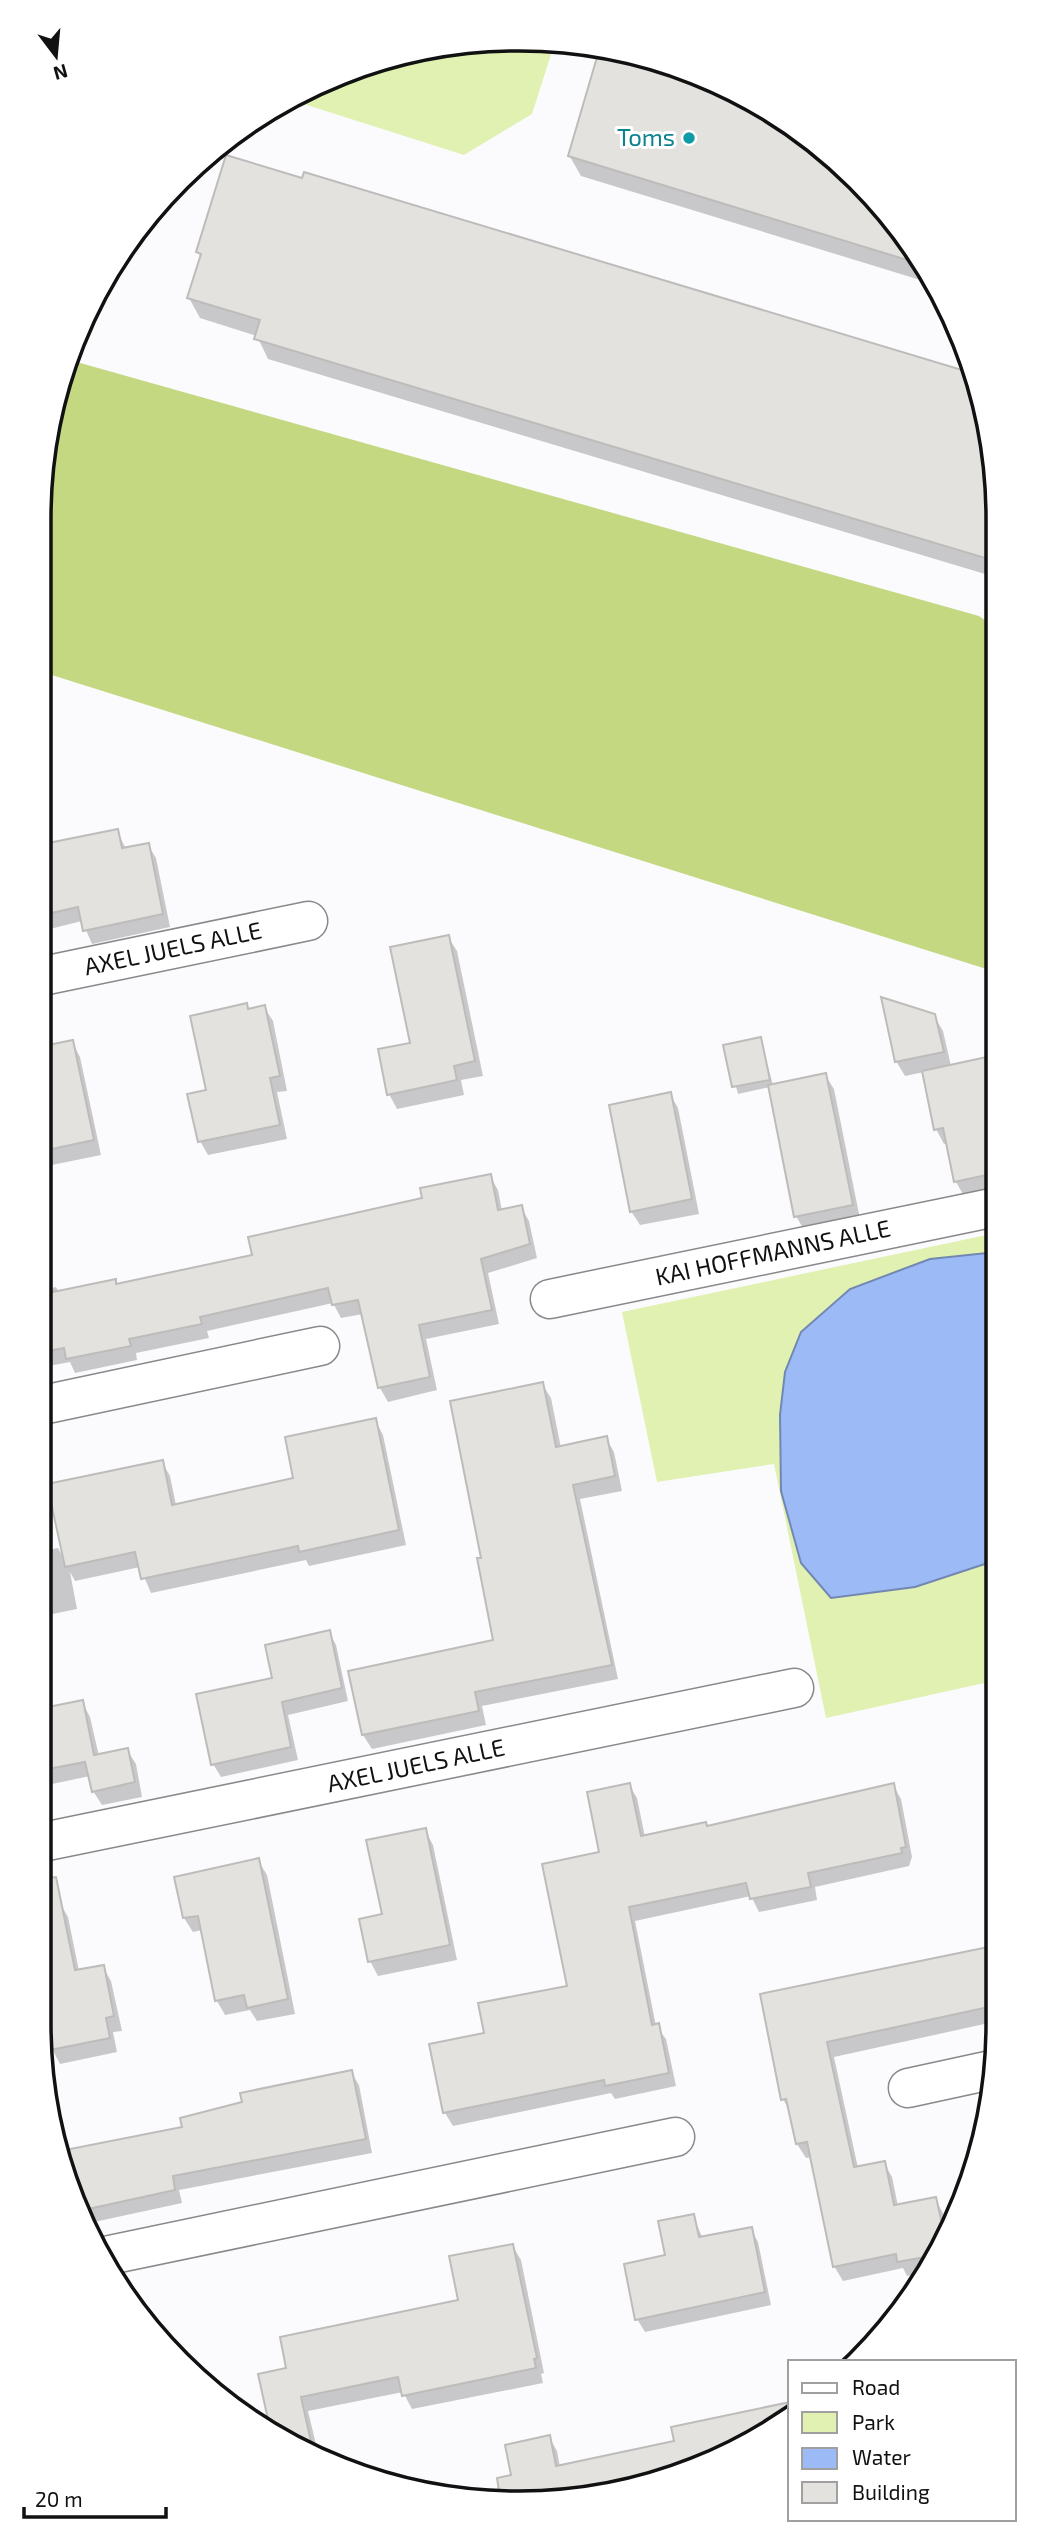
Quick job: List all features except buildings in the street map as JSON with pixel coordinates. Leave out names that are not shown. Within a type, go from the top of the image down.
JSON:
[{"type":"street","name":"AXEL JUELS ALLE","points":[[51,974],[308,921]]},
{"type":"street","name":"KAI HOFFMANNS ALLE","points":[[550,1299],[986,1208]]},
{"type":"street","points":[[51,1403],[320,1346]]},
{"type":"street","name":"AXEL JUELS ALLE","points":[[51,1840],[794,1688]]},
{"type":"street","points":[[908,2088],[983,2072]]},
{"type":"street","points":[[112,2255],[675,2137]]},
{"type":"green space","points":[[488,52],[552,52],[532,114],[464,155],[303,104],[339,86],[427,60]]},
{"type":"green space","points":[[78,362],[979,616],[986,621],[986,969],[51,675],[52,488],[60,427]]},
{"type":"green space","points":[[986,1235],[986,1683],[826,1718],[774,1464],[657,1482],[622,1312]]},
{"type":"water","points":[[986,1253],[986,1564],[915,1587],[831,1598],[801,1563],[781,1491],[780,1415],[785,1372],[801,1332],[850,1289],[930,1259]]},
{"type":"place","name":"Toms","points":[[689,138]]}]
